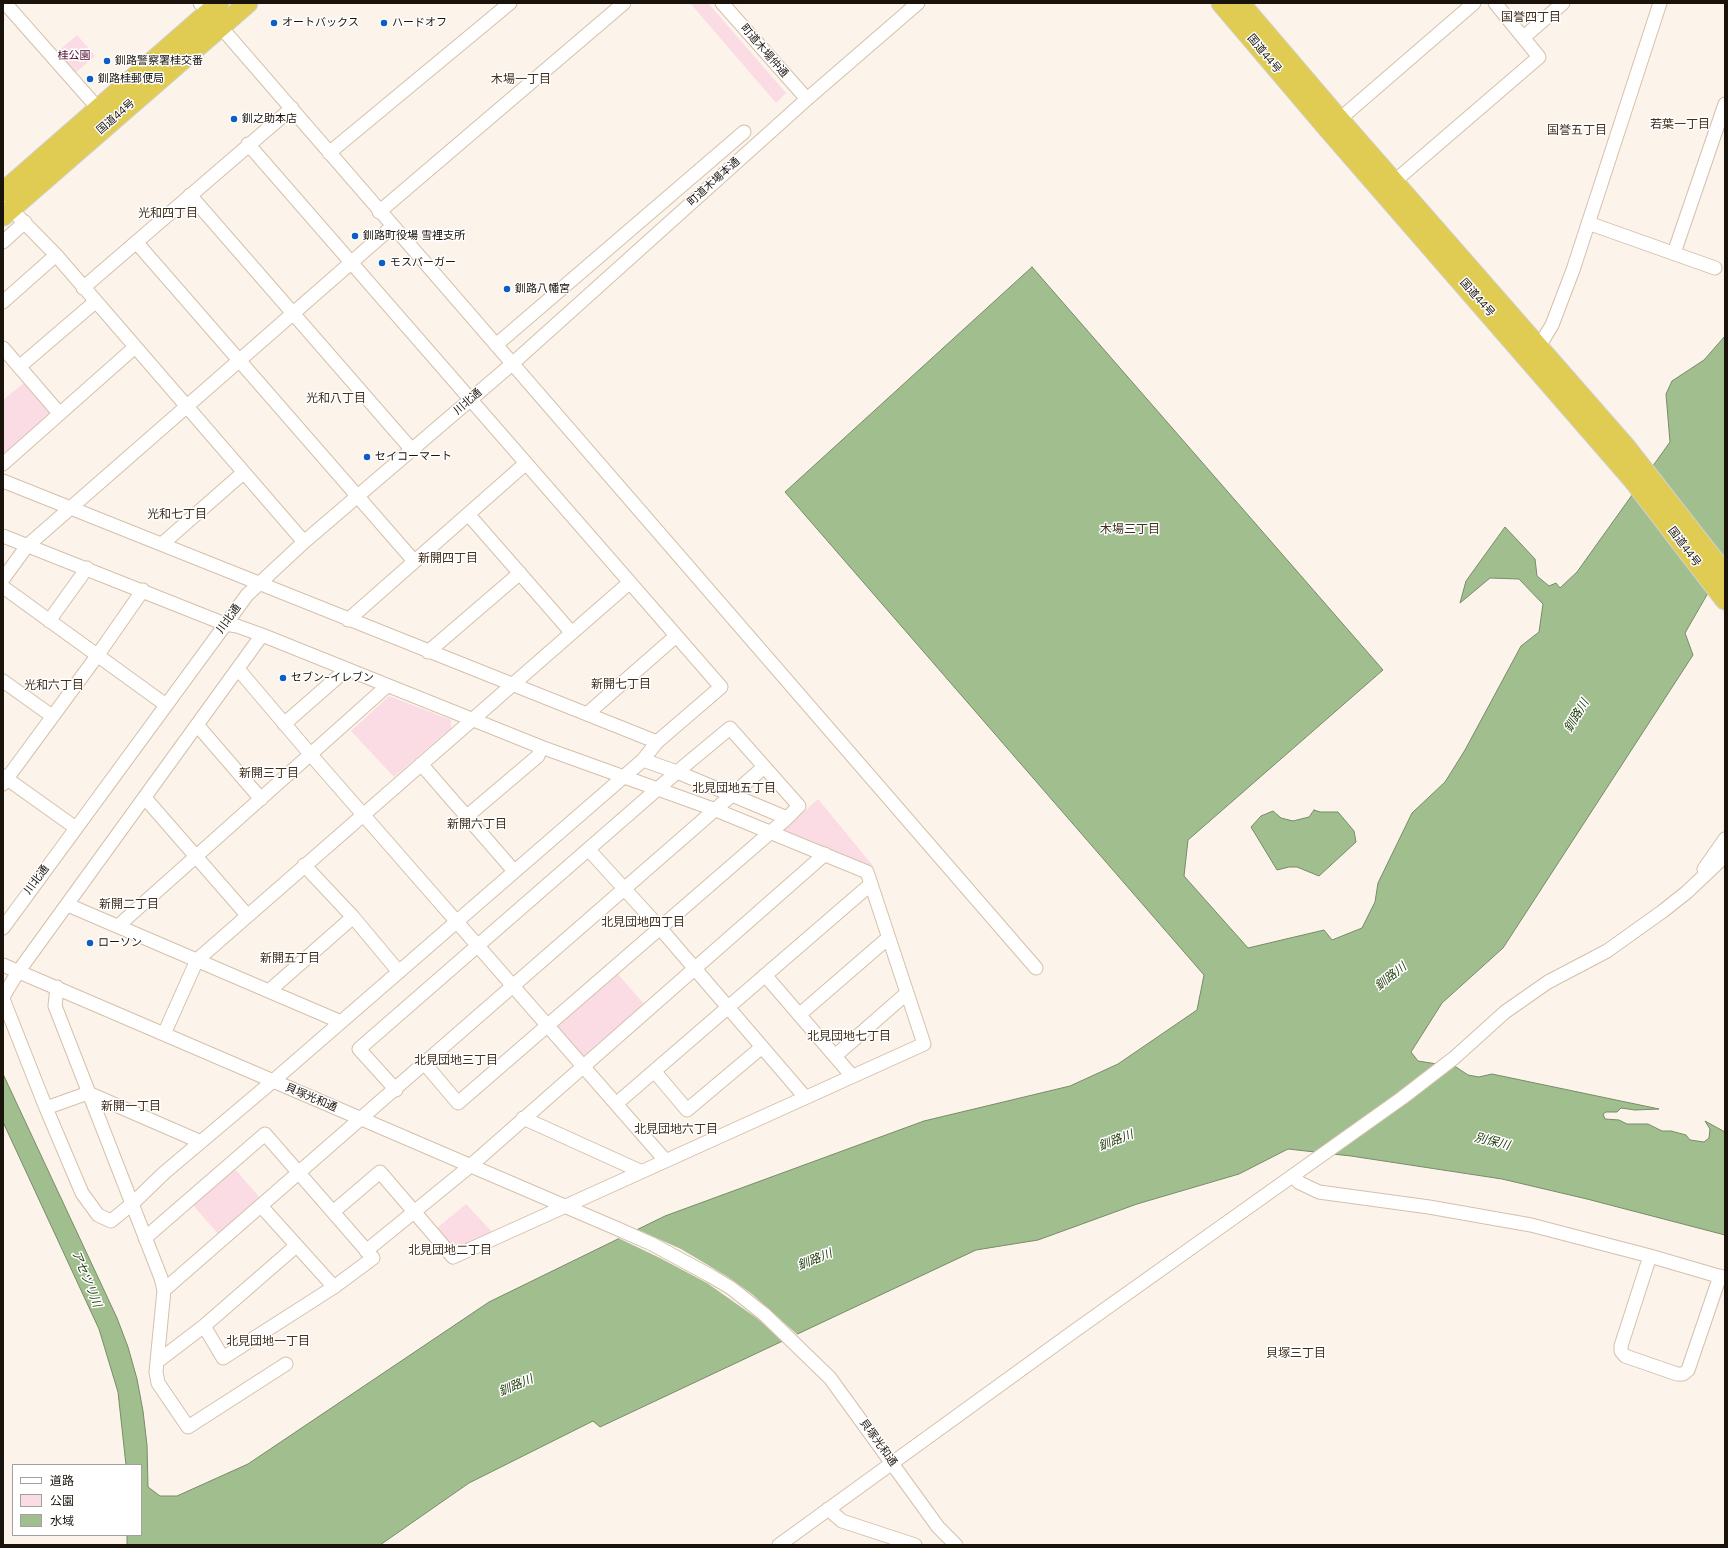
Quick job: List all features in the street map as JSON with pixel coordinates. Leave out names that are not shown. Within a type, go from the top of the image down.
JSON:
[{"type":"highway","name":"国道44号","points":[[5,206],[110,122],[248,3]]},
{"type":"highway","name":"国道44号","points":[[1221,3],[1334,124],[1725,574]]},
{"type":"highway","name":"国道44号","points":[[1240,3],[1334,124]]},
{"type":"highway","name":"国道44号","points":[[5,206],[97,108],[209,6]]},
{"type":"highway","name":"国道44号","points":[[1638,474],[1725,600]]},
{"type":"street","points":[[329,153],[510,3]]},
{"type":"street","points":[[379,212],[624,3]]},
{"type":"street","name":"町道木場仲通","points":[[722,3],[807,99]]},
{"type":"street","name":"町道木場本通","points":[[512,364],[807,99],[918,3]]},
{"type":"street","points":[[1334,124],[1474,3]]},
{"type":"street","points":[[1389,187],[1539,57],[1495,3]]},
{"type":"street","points":[[1524,37],[1563,3]]},
{"type":"street","points":[[1535,354],[1552,325],[1573,270],[1660,3]]},
{"type":"street","points":[[209,6],[220,27],[292,108],[379,212],[393,226],[1036,968]]},
{"type":"street","points":[[6,11],[110,122]]},
{"type":"street","points":[[1674,253],[1725,104]]},
{"type":"street","points":[[84,288],[248,144],[292,108]]},
{"type":"street","points":[[496,345],[744,132]]},
{"type":"street","points":[[248,144],[721,688],[657,742],[642,760],[457,922],[273,1082],[164,1172],[132,1204],[111,1221],[98,1215],[82,1193],[46,1108],[3,998],[18,972],[198,726],[262,635]]},
{"type":"street","points":[[190,195],[412,450]]},
{"type":"street","points":[[5,206],[25,222],[56,255],[95,302],[304,542]]},
{"type":"street","points":[[3,242],[25,222]]},
{"type":"street","points":[[1588,223],[1715,268]]},
{"type":"street","points":[[3,578],[27,546],[393,226]]},
{"type":"street","points":[[136,242],[414,561]]},
{"type":"street","points":[[3,302],[56,255]]},
{"type":"street","points":[[19,367],[95,302]]},
{"type":"street","points":[[3,464],[135,347]]},
{"type":"street","points":[[3,348],[59,413]]},
{"type":"street","name":"川北通","points":[[3,928],[247,595],[304,542],[512,364]]},
{"type":"street","points":[[348,620],[525,464]]},
{"type":"street","points":[[162,544],[243,473]]},
{"type":"street","points":[[3,481],[428,652],[657,742]]},
{"type":"street","points":[[468,514],[571,632]]},
{"type":"street","points":[[3,536],[226,624],[238,626],[262,635],[541,747],[660,788],[772,832],[867,872],[924,1044],[640,1171],[453,1257],[380,1172],[333,1212]]},
{"type":"street","points":[[49,621],[87,568]]},
{"type":"street","points":[[428,652],[520,573]]},
{"type":"street","points":[[164,1034],[197,960],[304,865],[364,815],[571,632],[629,583]]},
{"type":"street","points":[[3,587],[166,705]]},
{"type":"street","points":[[76,828],[4,779],[97,656],[143,590]]},
{"type":"street","points":[[587,714],[676,636]]},
{"type":"street","points":[[238,669],[284,724],[665,1160]]},
{"type":"street","points":[[284,724],[347,669]]},
{"type":"street","points":[[3,681],[52,716]]},
{"type":"street","points":[[118,926],[387,686]]},
{"type":"street","points":[[198,726],[261,799]]},
{"type":"street","points":[[396,1090],[359,1049],[478,947],[677,772],[730,728],[799,806],[772,832],[458,1103],[425,1064]]},
{"type":"street","points":[[466,817],[538,756],[541,747]]},
{"type":"street","points":[[642,760],[677,772],[787,818]]},
{"type":"street","points":[[421,764],[514,871]]},
{"type":"street","points":[[164,1290],[396,1090],[764,767]]},
{"type":"street","points":[[144,798],[247,915]]},
{"type":"street","points":[[1688,892],[1725,839]]},
{"type":"street","points":[[589,850],[660,928],[805,1097]]},
{"type":"street","points":[[366,1251],[469,1167],[693,968],[825,854]]},
{"type":"street","points":[[779,1545],[1402,1098],[1454,1058],[1505,1012],[1548,982],[1607,951],[1688,892],[1725,856]]},
{"type":"street","points":[[304,865],[353,917],[399,972]]},
{"type":"street","points":[[616,1104],[655,1072],[871,884]]},
{"type":"street","points":[[68,905],[341,1022]]},
{"type":"street","points":[[269,991],[353,917]]},
{"type":"street","points":[[799,1015],[888,938]]},
{"type":"street","name":"貝塚光和通","points":[[3,965],[362,1119],[469,1167],[618,1229],[687,1262],[731,1288],[764,1314],[830,1378],[938,1527],[956,1545]]},
{"type":"street","points":[[765,975],[852,1076]]},
{"type":"street","points":[[57,987],[55,1006],[144,1238],[161,1278],[164,1290],[156,1372],[158,1383],[188,1427],[286,1364]]},
{"type":"street","points":[[835,1056],[907,992]]},
{"type":"street","points":[[655,1072],[688,1110],[762,1047]]},
{"type":"street","points":[[46,1108],[88,1093],[201,1142]]},
{"type":"street","points":[[523,1118],[640,1171]]},
{"type":"street","points":[[144,1238],[265,1134],[373,1258],[334,1288],[223,1358],[204,1326]]},
{"type":"street","points":[[1292,1176],[1300,1183],[1319,1192],[1428,1207],[1531,1225],[1650,1256],[1722,1277],[1688,1370],[1683,1374],[1677,1374],[1625,1356],[1622,1351],[1621,1346],[1650,1256]]},
{"type":"street","points":[[261,1206],[334,1288]]},
{"type":"street","points":[[158,1361],[204,1326],[296,1246]]},
{"type":"street","points":[[828,1509],[842,1521],[915,1545]]},
{"type":"green space","points":[[690,3],[708,3],[786,93],[776,103]]},
{"type":"green space","name":"桂公園","points":[[77,35],[95,56],[72,76],[54,55]]},
{"type":"green space","points":[[24,383],[48,410],[49,415],[3,459],[3,400]]},
{"type":"green space","points":[[389,696],[451,720],[451,728],[394,777],[351,731]]},
{"type":"green space","points":[[818,799],[874,867],[784,830]]},
{"type":"green space","points":[[617,973],[644,1004],[583,1057],[555,1026]]},
{"type":"green space","points":[[234,1168],[261,1199],[219,1235],[192,1204]]},
{"type":"green space","points":[[466,1204],[493,1233],[455,1251],[437,1228]]},
{"type":"water","points":[[1032,267],[1383,670],[1188,840],[1184,876],[1248,948],[1324,930],[1332,940],[1362,928],[1375,902],[1378,883],[1412,813],[1445,782],[1465,750],[1521,646],[1539,632],[1543,604],[1519,579],[1490,578],[1460,603],[1466,581],[1505,527],[1535,559],[1537,576],[1549,586],[1556,583],[1560,588],[1577,572],[1670,442],[1666,394],[1672,381],[1704,360],[1725,336],[1725,570],[1708,593],[1685,633],[1693,655],[1503,948],[1442,1003],[1411,1052],[1418,1061],[1456,1067],[1468,1075],[1479,1077],[1492,1074],[1659,1109],[1635,1110],[1621,1108],[1617,1112],[1606,1112],[1603,1114],[1605,1119],[1619,1120],[1627,1124],[1648,1124],[1662,1131],[1671,1131],[1686,1135],[1690,1140],[1704,1142],[1709,1138],[1710,1129],[1705,1121],[1725,1132],[1725,1235],[1587,1199],[1502,1179],[1351,1156],[1288,1149],[1239,1174],[1137,1204],[1038,1240],[976,1250],[600,1427],[593,1421],[469,1483],[380,1545],[127,1545],[127,1536],[142,1536],[142,1464],[126,1464],[118,1392],[99,1329],[3,1122],[3,1074],[117,1318],[128,1347],[137,1379],[143,1411],[147,1445],[148,1487],[160,1496],[177,1496],[248,1464],[489,1302],[665,1216],[924,1121],[1070,1086],[1118,1064],[1197,1010],[1204,975],[785,492]]},
{"type":"water","points":[[1314,810],[1320,812],[1338,812],[1354,831],[1356,842],[1319,876],[1297,867],[1277,870],[1251,827],[1261,816],[1273,811],[1281,818],[1293,821],[1309,817]]},
{"type":"pier","points":[[634,1228],[681,1249],[728,1277],[752,1294],[799,1336],[784,1343],[758,1319],[707,1283],[616,1237]]},
{"type":"place","name":"オートバックス","points":[[274,23]]},
{"type":"place","name":"ハードオフ","points":[[384,23]]},
{"type":"place","name":"釧路警察署桂交番","points":[[107,61]]},
{"type":"place","name":"釧路桂郵便局","points":[[90,79]]},
{"type":"place","name":"釧之助本店","points":[[234,119]]},
{"type":"place","name":"釧路町役場 雪裡支所","points":[[355,236]]},
{"type":"place","name":"モスバーガー","points":[[382,263]]},
{"type":"place","name":"釧路八幡宮","points":[[507,289]]},
{"type":"place","name":"セイコーマート","points":[[367,457]]},
{"type":"place","name":"セブン-イレブン","points":[[283,678]]},
{"type":"place","name":"ローソン","points":[[90,943]]},
{"type":"district","name":"国誉四丁目","points":[[1531,18]]},
{"type":"district","name":"木場一丁目","points":[[521,80]]},
{"type":"district","name":"若葉一丁目","points":[[1680,125]]},
{"type":"district","name":"国誉五丁目","points":[[1577,131]]},
{"type":"district","name":"光和四丁目","points":[[168,214]]},
{"type":"district","name":"光和八丁目","points":[[336,399]]},
{"type":"district","name":"光和七丁目","points":[[177,515]]},
{"type":"district","name":"木場三丁目","points":[[1130,530]]},
{"type":"district","name":"新開四丁目","points":[[448,559]]},
{"type":"district","name":"新開七丁目","points":[[621,685]]},
{"type":"district","name":"光和六丁目","points":[[54,686]]},
{"type":"district","name":"新開三丁目","points":[[269,774]]},
{"type":"district","name":"北見団地五丁目","points":[[734,789]]},
{"type":"district","name":"新開六丁目","points":[[477,825]]},
{"type":"district","name":"新開二丁目","points":[[129,905]]},
{"type":"district","name":"北見団地四丁目","points":[[643,923]]},
{"type":"district","name":"新開五丁目","points":[[290,959]]},
{"type":"district","name":"北見団地七丁目","points":[[849,1037]]},
{"type":"district","name":"北見団地三丁目","points":[[456,1061]]},
{"type":"district","name":"新開一丁目","points":[[131,1107]]},
{"type":"district","name":"北見団地六丁目","points":[[676,1130]]},
{"type":"district","name":"北見団地二丁目","points":[[450,1251]]},
{"type":"district","name":"北見団地一丁目","points":[[268,1342]]},
{"type":"district","name":"貝塚三丁目","points":[[1296,1354]]},
{"type":"water label","name":"釧路川","points":[[1577,716]]},
{"type":"water label","name":"釧路川","points":[[1391,977]]},
{"type":"water label","name":"釧路川","points":[[1116,1141]]},
{"type":"water label","name":"別保川","points":[[1492,1142]]},
{"type":"water label","name":"釧路川","points":[[815,1260]]},
{"type":"water label","name":"アセツリ川","points":[[86,1279]]},
{"type":"water label","name":"釧路川","points":[[516,1386]]}]
